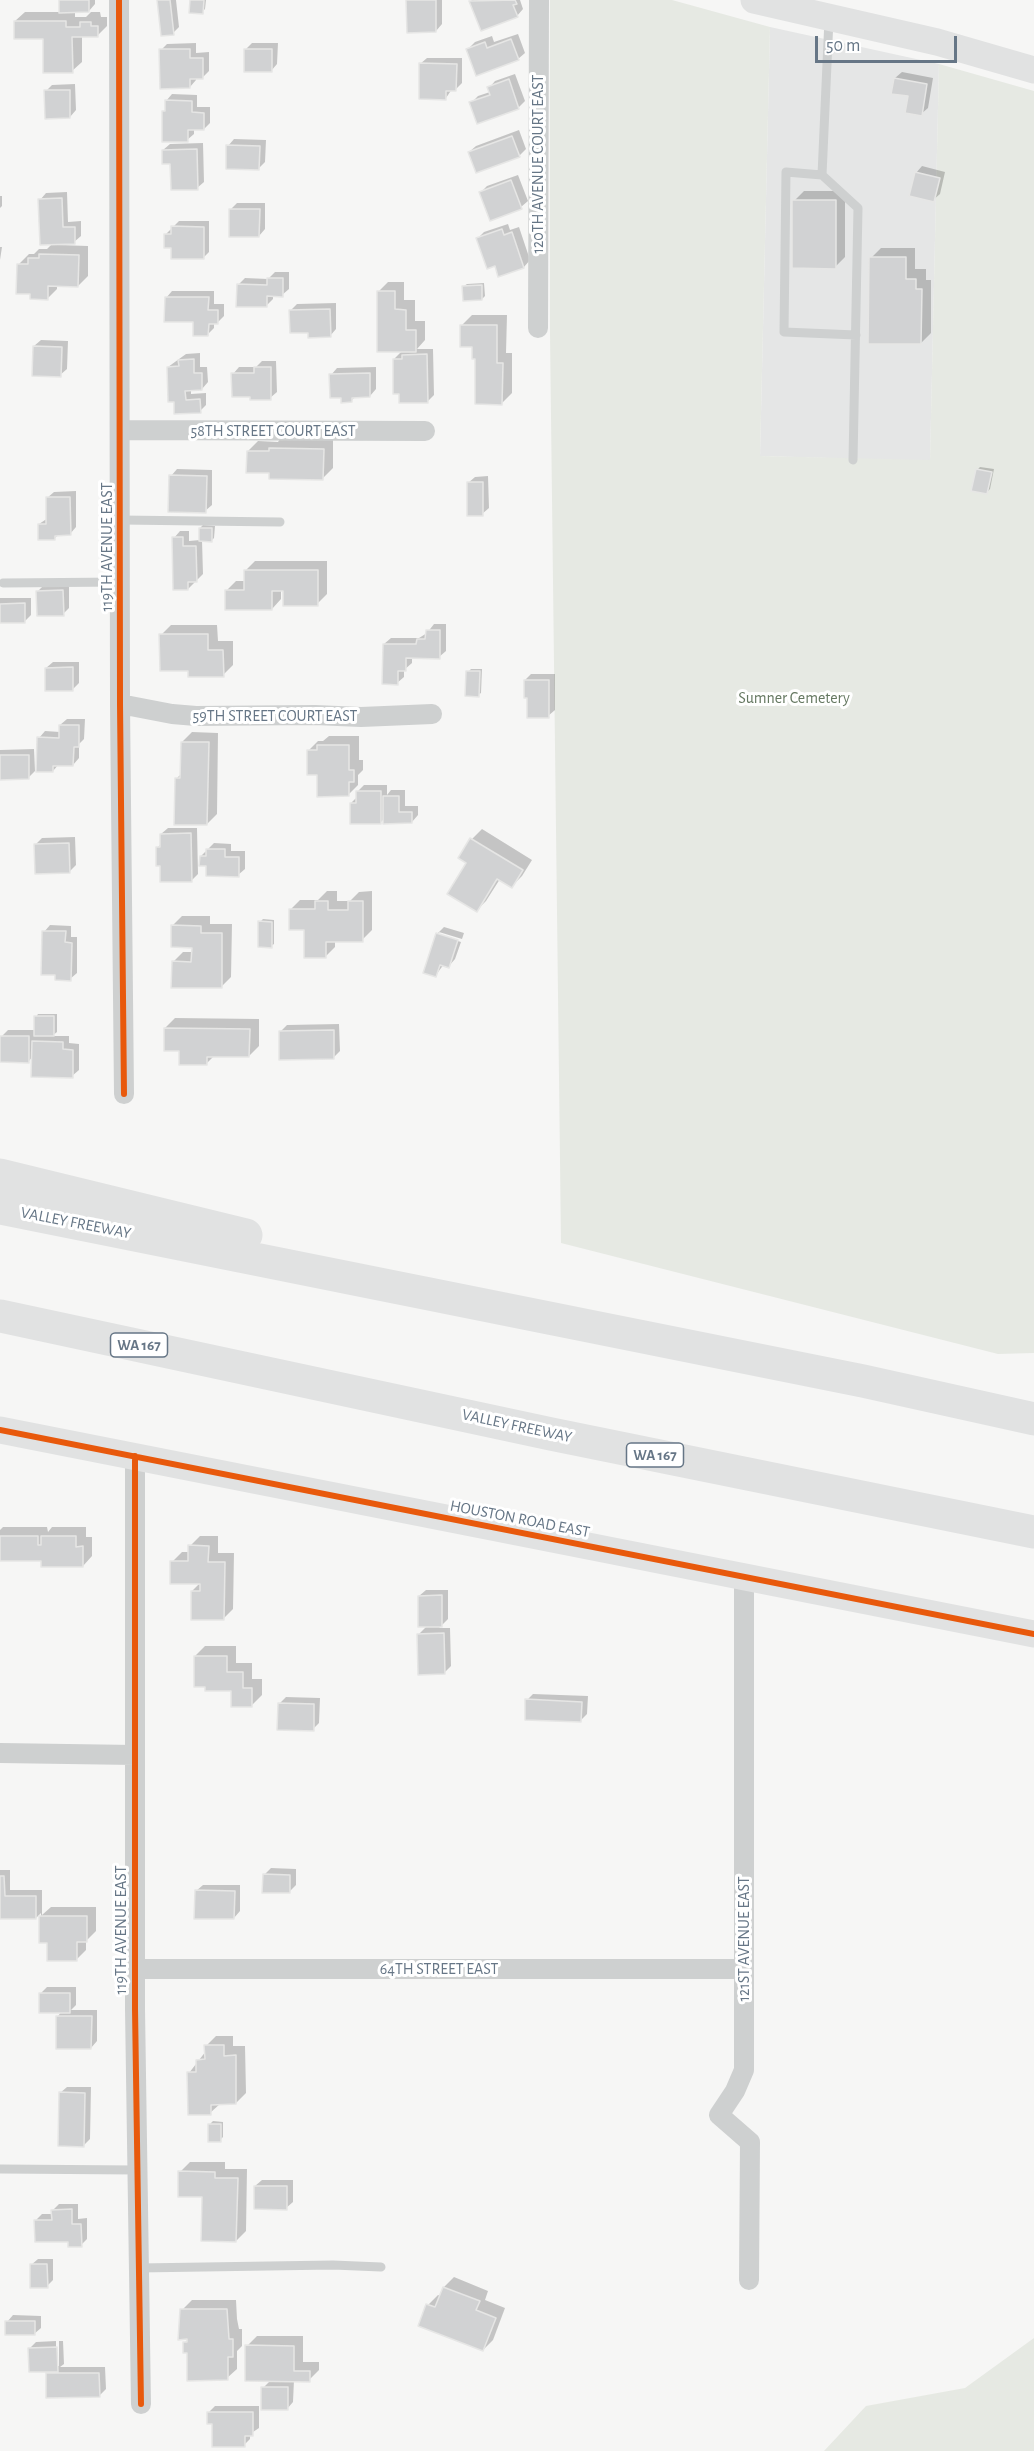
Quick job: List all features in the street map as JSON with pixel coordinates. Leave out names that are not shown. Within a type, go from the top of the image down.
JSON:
[{"type":"highway","points":[[0,1175],[424,1279],[540,1315]]},
{"type":"highway","name":"VALLEY FREEWAY","points":[[0,1208],[540,1315],[863,1381],[1034,1419]]},
{"type":"highway","name":"VALLEY FREEWAY","points":[[0,1316],[574,1438],[1034,1532]]},
{"type":"highway","points":[[0,1333],[277,1374]]},
{"type":"street","name":"119TH AVENUE EAST","points":[[119,0],[120,704],[124,1094]]},
{"type":"street","name":"120TH AVENUE COURT EAST","points":[[538,0],[538,328]]},
{"type":"street","points":[[754,0],[829,8],[1034,70]]},
{"type":"street","name":"58TH STREET COURT EAST","points":[[121,430],[425,431]]},
{"type":"street","name":"59TH STREET COURT EAST","points":[[120,704],[196,716],[361,717],[432,714]]},
{"type":"street","name":"HOUSTON ROAD EAST","points":[[0,1430],[1034,1634]]},
{"type":"street","name":"119TH AVENUE EAST","points":[[135,1456],[135,1969],[141,2404]]},
{"type":"street","name":"121ST AVENUE EAST","points":[[744,1577],[744,2070],[735,2091],[719,2115],[750,2142],[749,2280]]},
{"type":"street","points":[[0,1753],[135,1755]]},
{"type":"street","name":"64TH STREET EAST","points":[[135,1969],[744,1969]]},
{"type":"lane","points":[[822,175],[829,8]]},
{"type":"lane","points":[[854,460],[856,335],[858,208],[822,175],[786,172],[784,332],[856,335]]},
{"type":"lane","points":[[121,520],[280,522]]},
{"type":"lane","points":[[3,583],[121,582]]},
{"type":"lane","points":[[0,2169],[138,2170]]},
{"type":"lane","points":[[139,2268],[333,2265],[381,2267]]},
{"type":"shaded area","points":[[770,27],[939,64],[930,461],[760,456]]},
{"type":"green space","name":"Sumner Cemetery","points":[[550,0],[672,0],[770,27],[760,456],[930,460],[939,64],[1034,91],[1034,1353],[998,1354],[561,1243],[550,333]]},
{"type":"green space","points":[[1034,2338],[1034,2451],[824,2451],[866,2406],[965,2388]]},
{"type":"building","points":[[59,0],[89,0],[89,12],[59,13]]},
{"type":"building","points":[[157,0],[170,0],[174,35],[161,36]]},
{"type":"building","points":[[190,0],[204,0],[203,14],[189,13]]},
{"type":"building","points":[[406,0],[436,0],[436,32],[407,33]]},
{"type":"building","points":[[515,0],[517,4],[513,5],[518,17],[481,31],[469,1]]},
{"type":"building","points":[[14,21],[66,21],[66,27],[80,27],[80,22],[91,22],[91,26],[98,26],[98,37],[72,37],[73,73],[43,73],[43,39],[14,39]]},
{"type":"building","points":[[511,39],[519,60],[476,76],[466,49],[485,42],[487,48]]},
{"type":"building","points":[[159,49],[190,49],[190,58],[203,58],[203,79],[190,79],[190,88],[160,89]]},
{"type":"building","points":[[244,49],[272,49],[272,72],[244,72]]},
{"type":"building","points":[[419,63],[457,64],[456,91],[446,91],[446,100],[419,99]]},
{"type":"building","points":[[894,78],[927,84],[922,116],[905,113],[908,96],[891,94]]},
{"type":"building","points":[[509,79],[519,109],[477,124],[469,102],[490,95],[487,87]]},
{"type":"building","points":[[44,90],[70,90],[70,118],[45,119]]},
{"type":"building","points":[[165,100],[192,101],[192,112],[204,113],[204,130],[188,130],[188,142],[162,142],[162,111],[165,111]]},
{"type":"building","points":[[512,136],[520,157],[476,173],[468,152]]},
{"type":"building","points":[[226,145],[260,146],[259,170],[226,169]]},
{"type":"building","points":[[197,149],[198,190],[171,190],[170,164],[162,164],[162,150]]},
{"type":"building","points":[[915,172],[940,178],[934,202],[909,196]]},
{"type":"building","points":[[511,180],[522,209],[490,221],[479,192]]},
{"type":"building","points":[[62,198],[63,227],[75,227],[75,244],[40,245],[38,199]]},
{"type":"building","points":[[792,200],[836,200],[836,269],[792,268]]},
{"type":"building","points":[[229,209],[260,209],[259,237],[229,237]]},
{"type":"building","points":[[171,226],[204,227],[204,259],[171,259],[171,248],[164,248],[164,234],[171,234]]},
{"type":"building","points":[[502,229],[504,235],[512,232],[524,268],[498,277],[495,266],[487,269],[476,238]]},
{"type":"building","points":[[39,254],[79,255],[78,287],[48,286],[48,300],[30,299],[30,294],[16,294],[17,264],[28,264],[28,258],[39,258]]},
{"type":"building","points":[[869,257],[906,257],[906,279],[916,279],[916,289],[922,289],[921,344],[868,344]]},
{"type":"building","points":[[267,278],[283,278],[283,297],[267,296],[267,307],[236,307],[237,284],[267,285]]},
{"type":"building","points":[[482,285],[482,300],[463,301],[462,286]]},
{"type":"building","points":[[377,291],[395,291],[395,309],[406,310],[406,330],[416,330],[416,352],[377,352]]},
{"type":"building","points":[[165,297],[209,297],[208,310],[218,310],[218,324],[209,324],[208,336],[193,336],[193,322],[164,322]]},
{"type":"building","points":[[330,309],[331,337],[308,338],[308,333],[290,333],[289,310]]},
{"type":"building","points":[[460,325],[497,325],[497,363],[503,363],[502,405],[475,404],[475,359],[472,359],[472,347],[460,347]]},
{"type":"building","points":[[33,346],[62,347],[61,377],[32,376]]},
{"type":"building","points":[[427,354],[428,403],[399,403],[399,394],[393,394],[393,359],[402,359],[402,355]]},
{"type":"building","points":[[194,359],[194,373],[202,373],[202,390],[185,391],[186,400],[200,399],[201,413],[174,414],[174,402],[168,402],[167,367],[179,366],[178,360]]},
{"type":"building","points":[[254,367],[271,367],[271,400],[232,397],[231,373],[254,373]]},
{"type":"building","points":[[370,373],[370,397],[352,398],[352,402],[341,403],[341,398],[330,398],[329,374]]},
{"type":"building","points":[[269,448],[324,449],[323,480],[269,479],[269,473],[246,473],[247,451],[269,451]]},
{"type":"building","points":[[976,469],[992,472],[987,494],[971,491]]},
{"type":"building","points":[[169,475],[207,476],[206,513],[168,512]]},
{"type":"building","points":[[467,482],[483,482],[483,516],[467,516]]},
{"type":"building","points":[[46,497],[70,497],[71,535],[55,536],[55,540],[38,540],[38,524],[46,524]]},
{"type":"building","points":[[199,528],[212,528],[212,542],[199,541]]},
{"type":"building","points":[[172,537],[183,537],[183,546],[196,546],[197,582],[188,582],[188,590],[173,590]]},
{"type":"building","points":[[244,570],[318,570],[318,606],[283,606],[283,591],[272,591],[272,610],[225,610],[225,590],[244,590]]},
{"type":"building","points":[[63,590],[64,616],[37,616],[36,591]]},
{"type":"building","points":[[25,603],[25,623],[0,623],[0,604]]},
{"type":"building","points":[[426,630],[440,630],[440,659],[406,658],[406,671],[398,671],[398,685],[382,684],[383,644],[416,644],[417,639],[425,639]]},
{"type":"building","points":[[159,634],[208,634],[208,650],[223,650],[224,677],[188,677],[188,671],[160,671]]},
{"type":"building","points":[[73,667],[73,691],[45,691],[45,668]]},
{"type":"building","points":[[466,671],[480,671],[479,697],[465,696]]},
{"type":"building","points":[[524,680],[549,680],[549,718],[527,718]]},
{"type":"building","points":[[59,725],[79,725],[79,747],[74,747],[73,766],[53,766],[53,772],[36,772],[37,737],[59,738]]},
{"type":"building","points":[[181,742],[209,742],[207,825],[174,825],[175,778],[180,778]]},
{"type":"building","points":[[317,745],[349,745],[349,770],[354,770],[354,782],[349,782],[349,796],[317,797],[317,775],[307,775],[307,750],[317,750]]},
{"type":"building","points":[[0,755],[29,755],[29,779],[0,780]]},
{"type":"building","points":[[356,791],[381,791],[381,824],[350,824],[350,803],[356,803]]},
{"type":"building","points":[[383,796],[399,796],[399,812],[412,812],[412,823],[383,824]]},
{"type":"building","points":[[191,833],[192,882],[160,882],[160,866],[156,866],[156,847],[160,847],[160,834]]},
{"type":"building","points":[[470,838],[523,870],[512,888],[497,879],[477,912],[447,894],[466,863],[458,858]]},
{"type":"building","points":[[69,843],[70,873],[35,874],[34,844]]},
{"type":"building","points":[[206,849],[225,849],[225,857],[239,857],[239,877],[206,876],[206,866],[199,866],[200,856],[206,856]]},
{"type":"building","points":[[315,901],[328,901],[328,910],[348,910],[348,901],[363,901],[363,942],[326,942],[326,958],[304,958],[304,930],[289,930],[289,909],[315,909]]},
{"type":"building","points":[[258,921],[272,922],[272,948],[258,947]]},
{"type":"building","points":[[171,925],[201,926],[201,933],[222,933],[222,988],[171,988],[172,961],[191,962],[192,948],[171,947]]},
{"type":"building","points":[[42,931],[66,931],[65,942],[72,943],[71,981],[55,980],[55,975],[41,975]]},
{"type":"building","points":[[436,933],[458,940],[449,968],[440,965],[436,977],[423,973]]},
{"type":"building","points":[[34,1016],[54,1016],[54,1036],[34,1036]]},
{"type":"building","points":[[164,1028],[250,1029],[249,1057],[207,1057],[207,1065],[179,1065],[179,1051],[164,1051]]},
{"type":"building","points":[[334,1030],[334,1059],[279,1060],[279,1031]]},
{"type":"building","points":[[0,1036],[29,1036],[29,1063],[0,1062]]},
{"type":"building","points":[[32,1041],[63,1042],[63,1049],[73,1050],[73,1078],[31,1077]]},
{"type":"building","points":[[0,1536],[38,1536],[38,1545],[41,1545],[41,1536],[76,1536],[76,1547],[83,1546],[83,1567],[41,1567],[41,1561],[0,1561]]},
{"type":"building","points":[[188,1545],[209,1546],[208,1562],[225,1562],[224,1620],[191,1620],[191,1591],[200,1591],[200,1584],[170,1584],[170,1561],[188,1561]]},
{"type":"building","points":[[442,1595],[442,1627],[418,1627],[418,1596]]},
{"type":"building","points":[[444,1633],[445,1674],[418,1675],[417,1634]]},
{"type":"building","points":[[194,1656],[227,1656],[227,1672],[243,1672],[243,1688],[252,1688],[252,1707],[231,1707],[231,1691],[205,1691],[205,1687],[194,1687]]},
{"type":"building","points":[[525,1699],[582,1702],[581,1722],[525,1720]]},
{"type":"building","points":[[278,1703],[314,1704],[314,1731],[277,1730]]},
{"type":"building","points":[[263,1874],[290,1875],[290,1893],[262,1893]]},
{"type":"building","points":[[0,1876],[4,1876],[5,1896],[36,1896],[36,1919],[0,1919]]},
{"type":"building","points":[[195,1890],[235,1891],[234,1919],[194,1919]]},
{"type":"building","points":[[39,1916],[87,1916],[87,1942],[77,1942],[77,1961],[47,1961],[47,1943],[39,1943]]},
{"type":"building","points":[[39,1993],[70,1993],[70,2013],[39,2013]]},
{"type":"building","points":[[56,2016],[92,2016],[91,2049],[56,2049]]},
{"type":"building","points":[[204,2045],[224,2045],[224,2056],[236,2055],[236,2104],[211,2105],[211,2115],[188,2115],[187,2072],[196,2072],[196,2060],[205,2059]]},
{"type":"building","points":[[59,2092],[85,2093],[84,2147],[58,2146]]},
{"type":"building","points":[[208,2124],[221,2124],[221,2142],[208,2142]]},
{"type":"building","points":[[178,2171],[215,2172],[215,2178],[238,2178],[236,2242],[201,2241],[202,2197],[178,2197]]},
{"type":"building","points":[[254,2186],[287,2186],[287,2210],[254,2209]]},
{"type":"building","points":[[72,2209],[72,2224],[81,2224],[82,2247],[68,2247],[68,2242],[35,2242],[34,2220],[52,2220],[51,2210]]},
{"type":"building","points":[[30,2264],[47,2264],[48,2288],[30,2288]]},
{"type":"building","points":[[443,2287],[480,2301],[476,2310],[496,2318],[483,2351],[418,2326],[426,2304],[435,2307]]},
{"type":"building","points":[[180,2309],[227,2309],[229,2339],[233,2339],[233,2357],[228,2357],[228,2380],[187,2381],[187,2353],[183,2353],[183,2342],[187,2342],[187,2339],[178,2340]]},
{"type":"building","points":[[5,2321],[35,2321],[35,2335],[5,2335]]},
{"type":"building","points":[[245,2345],[294,2346],[294,2371],[310,2371],[310,2382],[245,2381]]},
{"type":"building","points":[[57,2347],[58,2372],[29,2372],[28,2348]]},
{"type":"building","points":[[46,2373],[99,2373],[100,2397],[46,2398]]},
{"type":"building","points":[[261,2387],[288,2387],[288,2410],[261,2410]]},
{"type":"building","points":[[207,2412],[253,2412],[253,2436],[245,2436],[245,2447],[212,2447],[212,2424],[207,2424]]},
{"type":"cycle path","points":[[119,0],[120,704],[124,1094]]},
{"type":"cycle path","points":[[0,1430],[1034,1634]]},
{"type":"cycle path","points":[[135,1456],[135,2009],[141,2404]]}]
